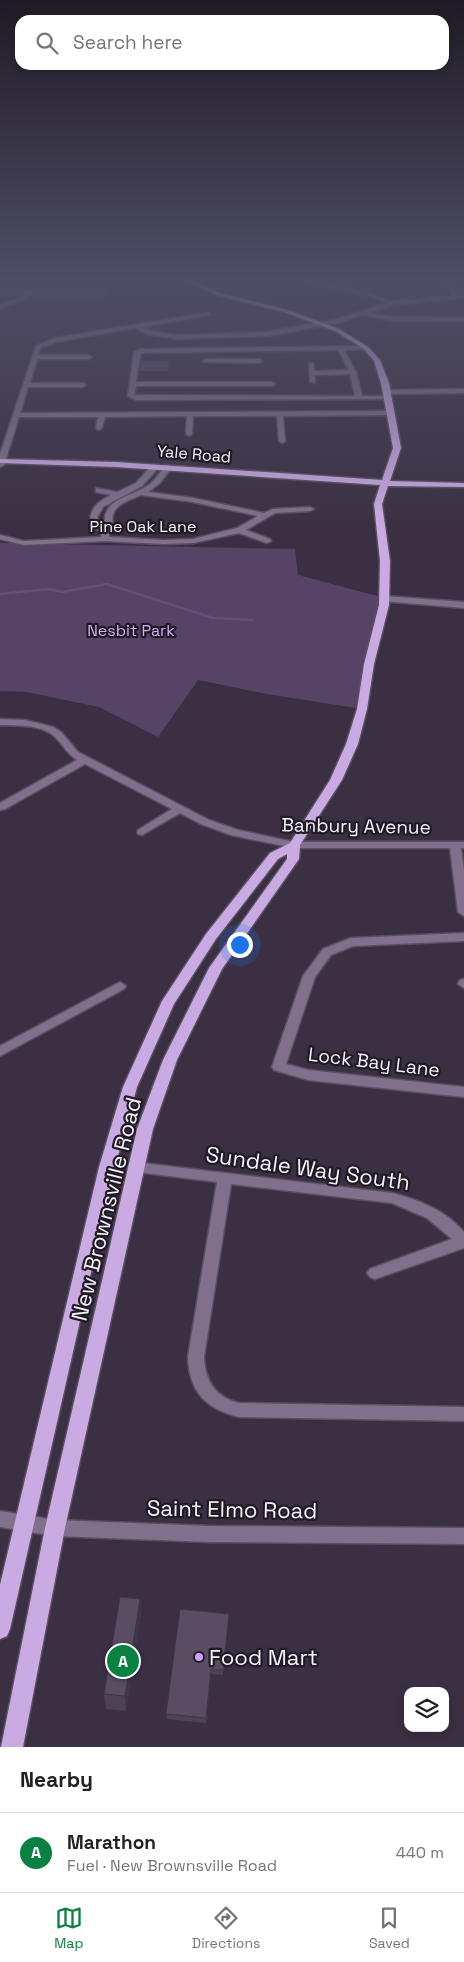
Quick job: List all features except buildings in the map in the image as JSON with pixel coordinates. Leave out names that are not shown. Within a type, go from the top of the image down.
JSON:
[{"type":"main road","points":[[294,845],[336,780],[352,744],[362,709],[385,599],[385,561],[378,504],[396,448],[380,367],[377,363]]},
{"type":"main road","name":"Yale Road","points":[[0,463],[154,468],[301,483],[464,485]]},
{"type":"main road","name":"New Brownsville Road","points":[[12,1747],[55,1528],[134,1167],[155,1099],[190,1018],[216,968],[293,859],[294,845]]},
{"type":"main road","name":"New Brownsville Road","points":[[0,1629],[23,1522],[107,1167],[130,1086],[167,1004],[211,937],[274,856],[294,845]]},
{"type":"street","points":[[0,463],[33,363]]},
{"type":"street","points":[[136,363],[132,398],[359,398],[464,391]]},
{"type":"street","points":[[348,363],[354,372],[359,398]]},
{"type":"street","points":[[311,364],[313,382]]},
{"type":"street","points":[[312,372],[354,372]]},
{"type":"street","points":[[133,384],[272,384]]},
{"type":"street","points":[[178,398],[179,384]]},
{"type":"street","points":[[244,384],[245,398]]},
{"type":"street","points":[[26,385],[83,385]]},
{"type":"street","points":[[16,415],[389,413]]},
{"type":"street","points":[[99,428],[102,415]]},
{"type":"street","points":[[189,434],[190,415]]},
{"type":"street","points":[[280,415],[282,441]]},
{"type":"street","points":[[154,468],[141,483],[104,502],[95,510],[93,519],[95,526],[105,535],[109,525],[108,516],[112,507],[141,493],[154,484],[166,469]]},
{"type":"street","points":[[99,490],[130,497]]},
{"type":"street","points":[[141,493],[193,500],[263,515]]},
{"type":"street","name":"Pine Oak Lane","points":[[0,536],[24,543],[105,535],[180,542],[216,538],[240,530],[263,515],[281,509],[310,508]]},
{"type":"street","points":[[240,530],[266,541]]},
{"type":"street","points":[[385,599],[464,605]]},
{"type":"street","name":"Banbury Avenue","points":[[0,722],[24,723],[50,729],[58,734],[74,754],[180,809],[235,834],[294,845],[460,846]]},
{"type":"street","points":[[1,807],[86,759]]},
{"type":"street","points":[[142,832],[180,809]]},
{"type":"street","points":[[460,846],[464,912]]},
{"type":"street","name":"Lock Bay Lane","points":[[464,937],[351,942],[327,952],[309,976],[279,1067],[308,1075],[464,1092]]},
{"type":"street","points":[[0,1052],[120,986]]},
{"type":"street","name":"Sundale Way South","points":[[134,1167],[392,1198],[418,1204],[436,1214],[464,1242]]},
{"type":"street","points":[[225,1177],[196,1357],[197,1375],[205,1393],[220,1403],[239,1410],[464,1414]]},
{"type":"street","points":[[376,1273],[464,1242]]},
{"type":"street","name":"Saint Elmo Road","points":[[0,1519],[55,1528],[210,1534],[464,1536]]},
{"type":"green space","points":[[141,363],[169,363],[168,371],[140,371]]},
{"type":"green space","name":"Nesbit Park","points":[[0,543],[295,549],[298,575],[385,598],[362,709],[267,694],[198,680],[158,737],[99,707],[27,692],[0,691]]},
{"type":"waterway","points":[[0,594],[48,589],[62,592],[107,584],[213,618],[252,620]]},
{"type":"place","name":"Food Mart","points":[[199,1657]]},
{"type":"place","name":"Marathon","points":[[123,1661]]}]
